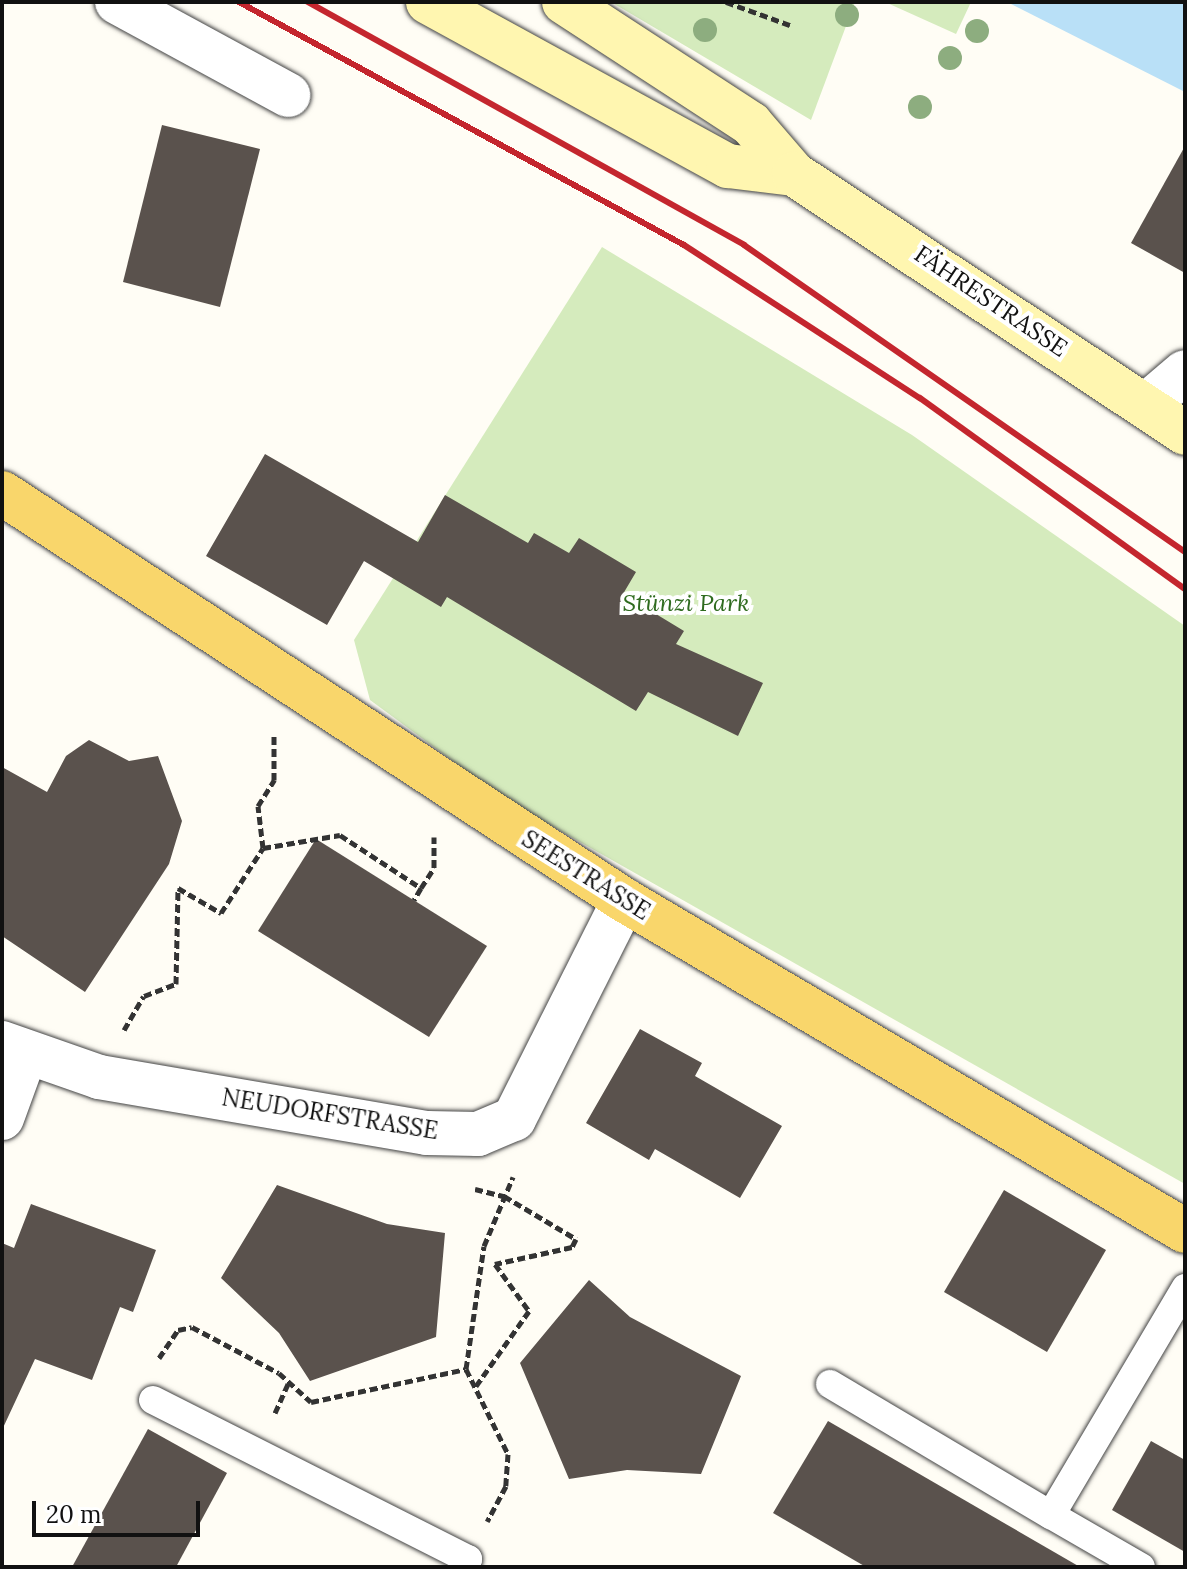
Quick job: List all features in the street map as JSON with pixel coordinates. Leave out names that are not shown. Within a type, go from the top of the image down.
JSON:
[{"type":"main road","name":"SEESTRASSE","points":[[2,493],[624,900],[1185,1231]]},
{"type":"street","points":[[117,2],[288,95]]},
{"type":"street","name":"FÄHRESTRASSE","points":[[428,2],[728,166],[794,174]]},
{"type":"street","name":"FÄHRESTRASSE","points":[[564,2],[751,124],[794,174],[1185,433]]},
{"type":"street","points":[[1145,406],[1185,372]]},
{"type":"street","name":"NEUDORFSTRASSE","points":[[14,1048],[99,1077],[427,1133],[478,1134],[514,1119],[624,900]]},
{"type":"street","points":[[2,1118],[14,1048]]},
{"type":"lane","points":[[1051,1515],[1185,1288]]},
{"type":"lane","points":[[830,1384],[1141,1567]]},
{"type":"lane","points":[[153,1400],[468,1559],[464,1567]]},
{"type":"path","points":[[726,2],[790,25]]},
{"type":"path","points":[[130,1019],[144,996],[176,984],[178,888],[221,913],[263,848],[258,806],[274,780],[275,728]]},
{"type":"path","points":[[414,900],[434,868],[434,829]]},
{"type":"path","points":[[263,848],[340,835],[421,888]]},
{"type":"path","points":[[493,1510],[506,1486],[508,1454],[466,1369],[482,1263],[515,1170],[501,1164]]},
{"type":"path","points":[[462,1185],[504,1196],[576,1239],[572,1247],[495,1264],[482,1263]]},
{"type":"path","points":[[475,1387],[529,1311],[495,1264]]},
{"type":"path","points":[[159,1371],[156,1362],[178,1330],[192,1327],[289,1381],[311,1402],[466,1369]]},
{"type":"path","points":[[281,1402],[289,1381]]},
{"type":"green space","points":[[611,2],[855,2],[811,120]]},
{"type":"green space","points":[[885,2],[971,2],[956,34]]},
{"type":"green space","name":"Stünzi Park","points":[[602,247],[912,435],[1185,626],[1185,1184],[506,800],[370,700],[354,640]]},
{"type":"water","points":[[1007,2],[1185,2],[1185,92]]},
{"type":"building","points":[[162,125],[260,149],[220,307],[123,282]]},
{"type":"building","points":[[1185,146],[1185,273],[1131,243]]},
{"type":"building","points":[[265,454],[418,542],[445,495],[528,543],[534,533],[569,553],[579,538],[636,572],[623,594],[684,631],[676,644],[763,683],[738,736],[648,692],[636,711],[447,597],[441,607],[364,561],[327,625],[206,556]]},
{"type":"building","points":[[89,740],[129,761],[158,756],[182,821],[169,864],[85,992],[2,936],[2,767],[47,792],[66,756]]},
{"type":"building","points":[[316,839],[487,946],[429,1037],[258,931]]},
{"type":"building","points":[[640,1029],[702,1063],[695,1076],[782,1126],[740,1198],[655,1149],[649,1160],[586,1123]]},
{"type":"building","points":[[277,1185],[387,1224],[445,1233],[436,1337],[310,1381],[279,1333],[221,1278]]},
{"type":"building","points":[[1004,1190],[1106,1250],[1047,1352],[944,1292]]},
{"type":"building","points":[[31,1204],[156,1250],[133,1312],[120,1307],[92,1380],[35,1359],[2,1430],[2,1243],[14,1248]]},
{"type":"building","points":[[589,1280],[630,1317],[741,1376],[701,1474],[627,1470],[569,1479],[520,1363]]},
{"type":"building","points":[[828,1421],[1080,1567],[866,1567],[773,1513]]},
{"type":"building","points":[[148,1429],[227,1473],[176,1567],[72,1567]]},
{"type":"building","points":[[1151,1441],[1185,1460],[1185,1552],[1112,1510]]},
{"type":"railway","points":[[239,2],[684,245],[920,398],[1185,589]]},
{"type":"railway","points":[[308,2],[744,245],[1185,552]]}]
